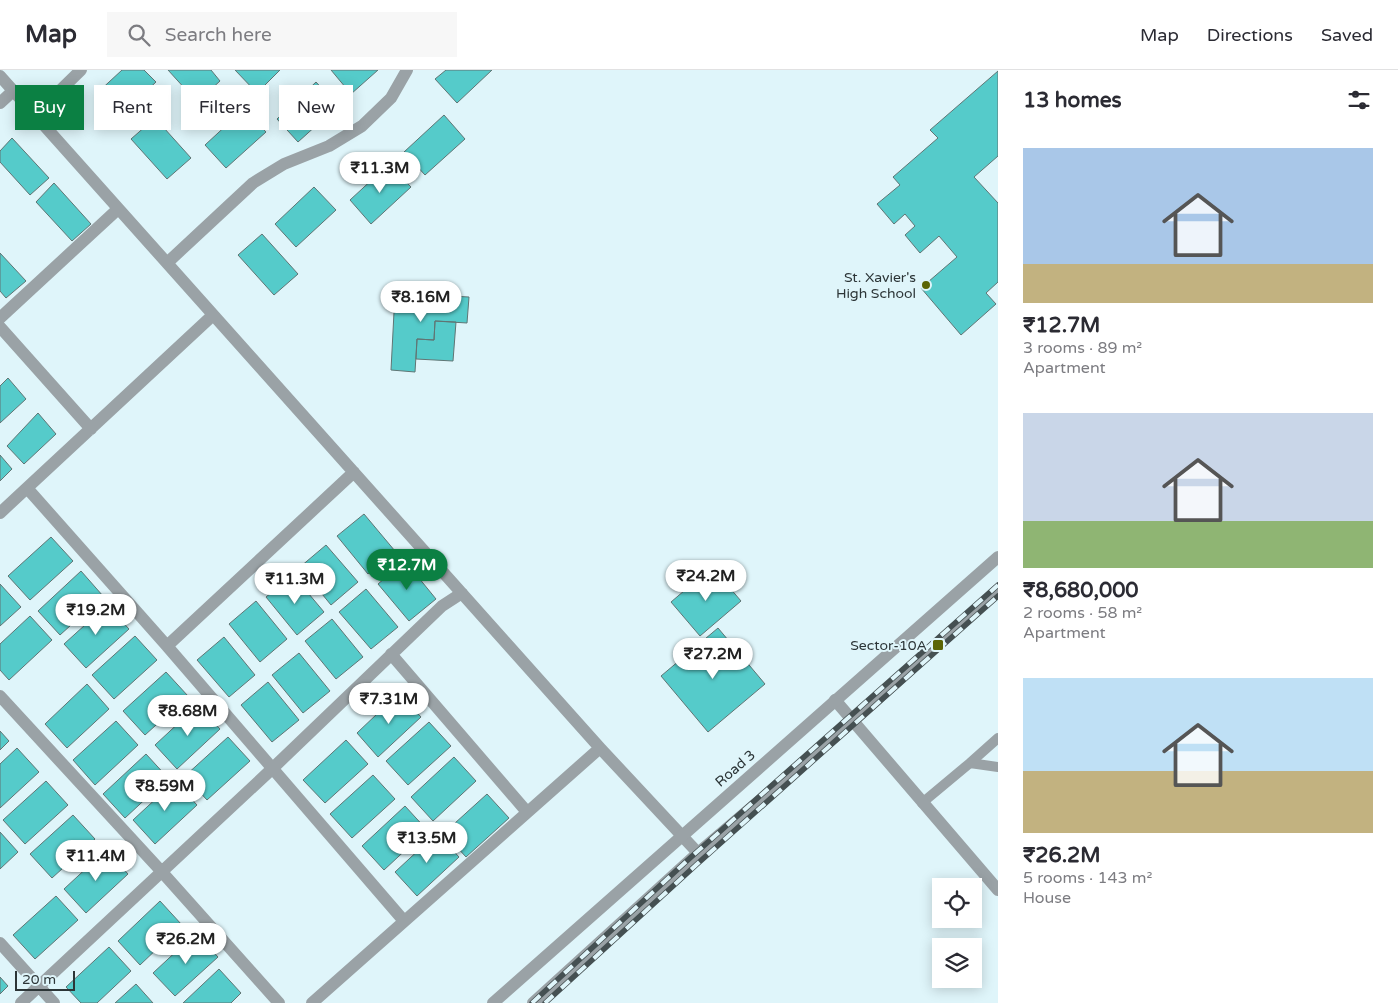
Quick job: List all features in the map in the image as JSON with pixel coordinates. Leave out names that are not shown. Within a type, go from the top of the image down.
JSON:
[{"type":"street","points":[[66,85],[81,70]]},
{"type":"street","points":[[168,263],[253,183],[284,164],[329,146],[362,126],[390,98],[407,70]]},
{"type":"street","points":[[0,76],[13,91],[0,103]]},
{"type":"street","points":[[48,130],[600,748],[698,853]]},
{"type":"street","points":[[0,318],[118,208]]},
{"type":"street","points":[[0,513],[213,315]]},
{"type":"street","points":[[0,327],[91,428]]},
{"type":"street","points":[[167,646],[354,472]]},
{"type":"street","points":[[27,488],[167,646],[404,921]]},
{"type":"street","name":"Road 3","points":[[493,1003],[998,557]]},
{"type":"street","points":[[533,1003],[698,853],[852,722],[998,590]]},
{"type":"street","points":[[21,1003],[273,768],[442,606],[462,593]]},
{"type":"street","points":[[391,654],[527,812]]},
{"type":"street","points":[[0,696],[162,872],[279,1003]]},
{"type":"street","points":[[835,700],[998,890]]},
{"type":"street","points":[[312,1003],[600,748]]},
{"type":"street","points":[[0,943],[54,1003]]},
{"type":"lane","points":[[922,803],[998,738]]},
{"type":"lane","points":[[970,763],[998,767]]},
{"type":"building","points":[[122,70],[144,70],[156,82],[153,85],[106,85]]},
{"type":"building","points":[[168,70],[211,70],[220,81],[216,85],[182,85]]},
{"type":"building","points":[[235,70],[280,70],[265,85],[249,85]]},
{"type":"building","points":[[331,70],[378,70],[353,92],[353,85],[344,85]]},
{"type":"building","points":[[446,70],[492,70],[457,103],[435,79]]},
{"type":"building","points":[[998,71],[998,156],[974,177],[998,203],[998,282],[986,293],[996,304],[961,335],[921,288],[957,257],[939,236],[920,253],[905,235],[915,226],[905,214],[894,224],[877,204],[900,185],[893,177],[938,138],[930,130]]},
{"type":"building","points":[[444,115],[465,139],[425,175],[404,152]]},
{"type":"building","points":[[141,130],[166,130],[191,158],[167,179],[131,139]]},
{"type":"building","points":[[221,130],[264,130],[266,132],[226,168],[205,145]]},
{"type":"building","points":[[287,130],[311,130],[298,142]]},
{"type":"building","points":[[12,138],[49,178],[30,195],[0,162],[0,151]]},
{"type":"building","points":[[389,164],[411,187],[371,224],[350,200]]},
{"type":"building","points":[[54,183],[91,224],[72,241],[36,202]]},
{"type":"building","points":[[314,187],[336,210],[296,247],[275,224]]},
{"type":"building","points":[[262,234],[298,274],[274,295],[238,255]]},
{"type":"building","points":[[0,253],[26,281],[6,298],[0,291]]},
{"type":"building","points":[[395,293],[469,297],[467,323],[435,321],[434,340],[417,339],[415,372],[391,370]]},
{"type":"building","points":[[435,321],[456,322],[453,361],[416,359],[417,339],[434,340]]},
{"type":"building","points":[[8,378],[26,399],[0,423],[0,386]]},
{"type":"building","points":[[38,413],[56,434],[24,464],[7,446]]},
{"type":"building","points":[[0,455],[12,469],[0,481]]},
{"type":"building","points":[[364,514],[395,551],[368,574],[337,536]]},
{"type":"building","points":[[51,537],[73,561],[30,600],[8,576]]},
{"type":"building","points":[[326,545],[358,582],[331,605],[300,567]]},
{"type":"building","points":[[405,561],[436,599],[409,621],[378,584]]},
{"type":"building","points":[[712,567],[741,601],[700,636],[671,602]]},
{"type":"building","points":[[81,571],[103,596],[60,635],[38,611]]},
{"type":"building","points":[[293,575],[324,612],[297,635],[266,597]]},
{"type":"building","points":[[0,584],[21,607],[0,626]]},
{"type":"building","points":[[366,589],[398,627],[371,649],[339,612]]},
{"type":"building","points":[[256,601],[287,639],[260,662],[229,624]]},
{"type":"building","points":[[107,605],[129,629],[86,668],[64,644]]},
{"type":"building","points":[[30,616],[52,640],[9,680],[0,670],[0,644]]},
{"type":"building","points":[[332,619],[363,657],[336,679],[305,641]]},
{"type":"building","points":[[718,628],[765,684],[708,732],[661,676]]},
{"type":"building","points":[[135,636],[157,660],[114,699],[92,675]]},
{"type":"building","points":[[224,637],[255,675],[229,697],[197,660]]},
{"type":"building","points":[[299,653],[330,691],[303,713],[272,675]]},
{"type":"building","points":[[166,672],[188,696],[145,735],[123,711]]},
{"type":"building","points":[[268,682],[299,720],[272,742],[241,705]]},
{"type":"building","points":[[87,684],[109,709],[67,748],[45,724]]},
{"type":"building","points":[[399,693],[421,717],[378,757],[357,733]]},
{"type":"building","points":[[198,705],[220,729],[177,769],[155,745]]},
{"type":"building","points":[[116,721],[138,745],[95,785],[73,760]]},
{"type":"building","points":[[429,722],[451,746],[408,785],[386,761]]},
{"type":"building","points":[[0,731],[9,741],[0,750]]},
{"type":"building","points":[[228,737],[250,761],[207,800],[185,776]]},
{"type":"building","points":[[346,740],[368,764],[325,803],[303,780]]},
{"type":"building","points":[[17,748],[39,772],[0,808],[0,764]]},
{"type":"building","points":[[146,754],[168,778],[125,818],[103,794]]},
{"type":"building","points":[[454,757],[476,781],[433,821],[411,797]]},
{"type":"building","points":[[373,775],[395,799],[352,838],[330,814]]},
{"type":"building","points":[[46,781],[68,805],[25,844],[3,820]]},
{"type":"building","points":[[175,781],[197,805],[155,844],[133,820]]},
{"type":"building","points":[[487,794],[509,818],[466,857],[444,833]]},
{"type":"building","points":[[405,806],[427,830],[384,870],[362,846]]},
{"type":"building","points":[[73,815],[95,839],[52,878],[30,854]]},
{"type":"building","points":[[0,832],[18,852],[0,869]]},
{"type":"building","points":[[437,833],[459,857],[417,896],[395,872]]},
{"type":"building","points":[[106,850],[128,874],[86,913],[64,889]]},
{"type":"building","points":[[56,896],[78,920],[35,959],[13,935]]},
{"type":"building","points":[[160,901],[182,925],[140,965],[118,941]]},
{"type":"building","points":[[196,933],[218,957],[175,996],[153,973]]},
{"type":"building","points":[[109,947],[131,971],[97,1003],[81,1003],[66,987]]},
{"type":"building","points":[[219,969],[241,993],[231,1003],[183,1003]]},
{"type":"building","points":[[0,977],[8,986],[0,994]]},
{"type":"building","points":[[136,984],[153,1003],[115,1003]]},
{"type":"railway","points":[[532,1003],[690,858],[998,585]]},
{"type":"railway","points":[[545,1003],[696,865],[998,596]]},
{"type":"place","name":"St. Xavier's High School","points":[[926,285]]},
{"type":"place","name":"Sector-10A","points":[[938,645]]}]
